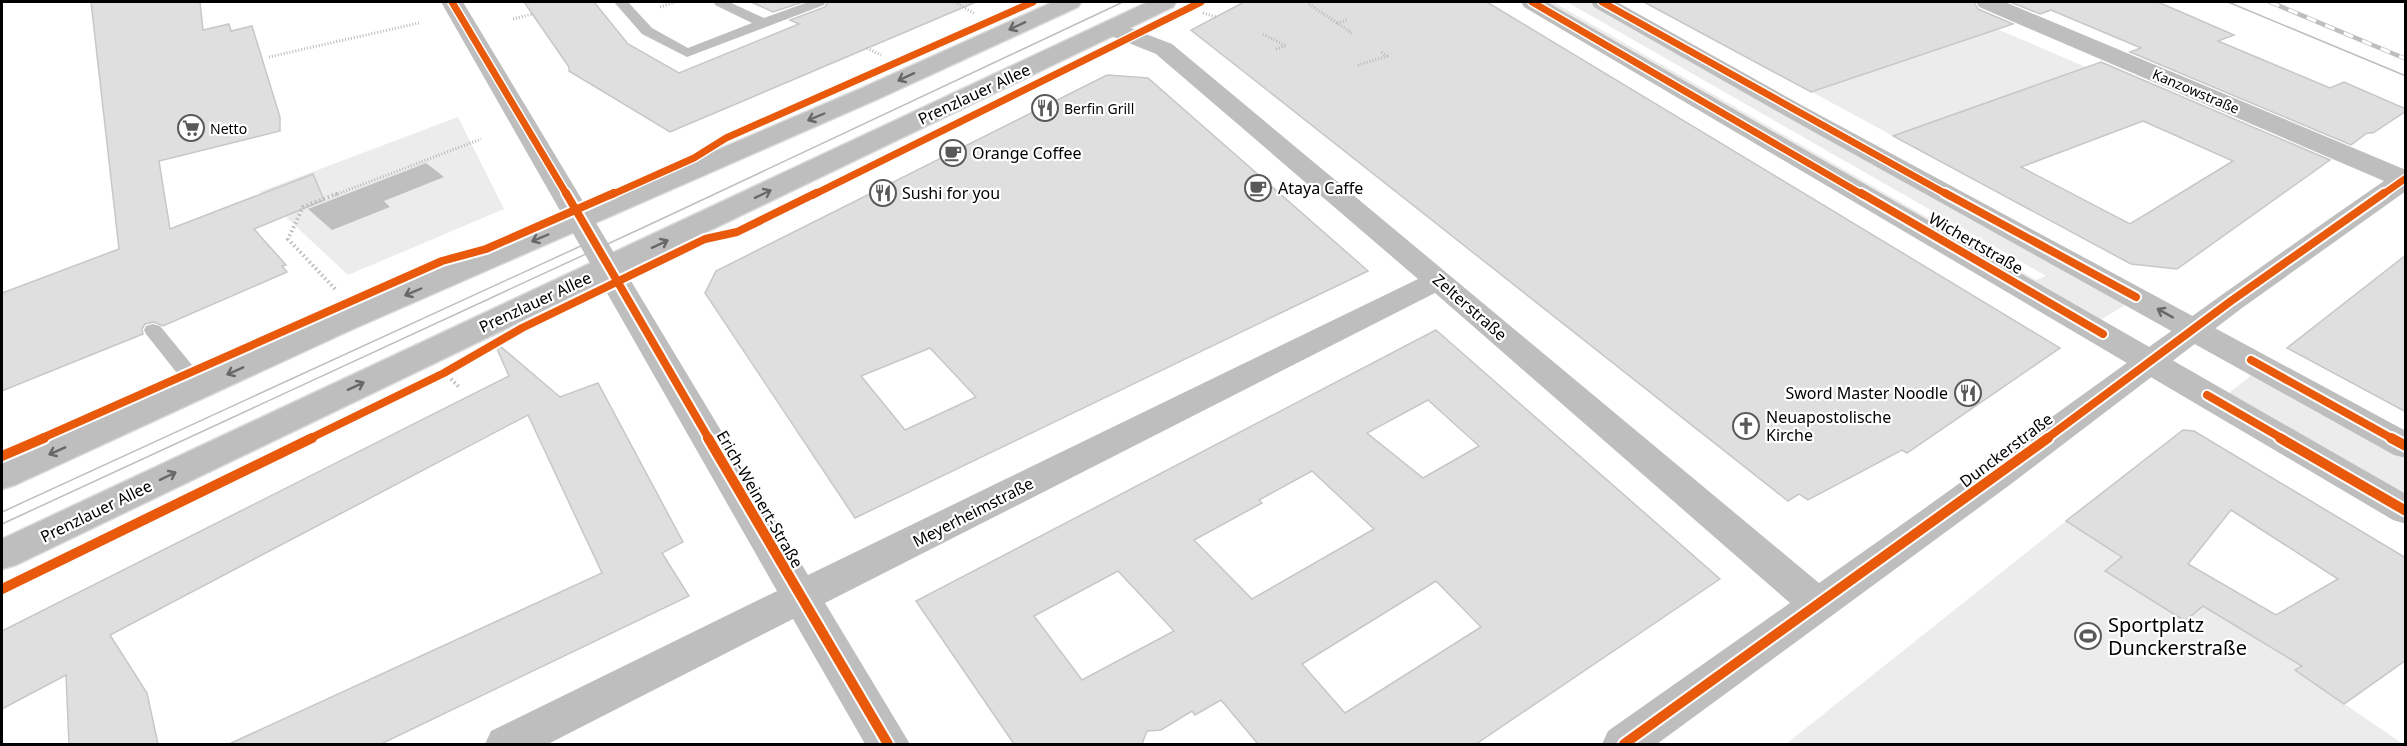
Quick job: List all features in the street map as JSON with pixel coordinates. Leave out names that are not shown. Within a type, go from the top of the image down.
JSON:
[{"type":"street","points":[[452,2],[581,219]]},
{"type":"street","points":[[2,476],[199,387],[869,94],[1070,2]]},
{"type":"street","name":"Prenzlauer Allee","points":[[2,555],[1165,2]]},
{"type":"street","name":"Wichertstraße","points":[[1532,2],[2406,512]]},
{"type":"street","name":"Wichertstraße","points":[[1602,2],[1796,112],[2406,446]]},
{"type":"street","name":"Kanzowstraße","points":[[1987,2],[2357,161],[2405,178]]},
{"type":"street","name":"Zelterstraße","points":[[1112,28],[1164,49],[1818,604]]},
{"type":"street","name":"Dunckerstraße","points":[[1624,744],[2405,178]]},
{"type":"street","name":"Erich-Weinert-Straße","points":[[581,219],[800,598],[888,744]]},
{"type":"street","name":"Meyerheimstraße","points":[[507,744],[1407,294],[1439,281]]},
{"type":"lane","points":[[621,2],[647,31],[687,53],[819,2]]},
{"type":"lane","points":[[720,2],[763,23]]},
{"type":"lane","points":[[153,330],[199,387]]},
{"type":"path","points":[[955,2],[976,14]]},
{"type":"path","points":[[1309,4],[1352,33]]},
{"type":"path","points":[[1203,13],[1216,17]]},
{"type":"path","points":[[513,19],[533,14]]},
{"type":"path","points":[[1337,23],[1347,20]]},
{"type":"path","points":[[269,57],[419,23]]},
{"type":"path","points":[[1263,34],[1286,46],[1276,49]]},
{"type":"path","points":[[867,48],[881,55]]},
{"type":"path","points":[[1358,65],[1388,57],[1381,52]]},
{"type":"path","points":[[336,289],[288,239],[303,207],[481,139]]},
{"type":"shaded area","points":[[1544,2],[1553,2],[2036,280],[2046,276],[1567,2],[1589,2],[2125,305],[2097,322]]},
{"type":"shaded area","points":[[1997,29],[2086,67],[1893,136],[1812,92]]},
{"type":"shaded area","points":[[458,117],[504,209],[348,275],[259,192]]},
{"type":"shaded area","points":[[426,163],[444,177],[384,201],[390,207],[332,230],[308,209]]},
{"type":"shaded area","points":[[2254,373],[2405,458],[2405,500],[2225,396]]},
{"type":"shaded area","name":"Sportplatz Dunckerstraße","points":[[2066,521],[2302,666],[2296,671],[2403,744],[1786,744]]},
{"type":"building","points":[[91,2],[200,2],[203,30],[229,24],[231,31],[252,26],[280,117],[280,131],[159,161],[170,229],[313,174],[324,200],[254,229],[286,265],[282,266],[287,272],[163,326],[154,322],[145,324],[142,329],[143,334],[2,391],[2,293],[119,249]]},
{"type":"building","points":[[524,2],[594,2],[628,44],[679,73],[799,24],[790,20],[825,7],[828,2],[976,2],[670,132],[569,71],[569,67]]},
{"type":"building","points":[[751,2],[803,2],[773,12]]},
{"type":"building","points":[[1244,2],[1487,2],[2060,348],[1907,453],[1902,450],[1808,500],[1799,494],[1788,501],[1191,30]]},
{"type":"building","points":[[1644,2],[1974,2],[1978,9],[2013,24],[1811,92]]},
{"type":"building","points":[[2010,2],[2158,2],[2234,35],[2218,41],[2330,88],[2344,82],[2406,109],[2406,111],[2351,145],[2130,52],[2141,48],[2051,10],[2040,14]]},
{"type":"building","points":[[2101,62],[2330,160],[2177,269],[2131,264],[1893,136]],"holes":[[[2143,121],[2233,161],[2130,224],[2021,167]]]},
{"type":"building","points":[[1107,75],[1148,78],[1368,271],[855,518],[705,293],[716,271]],"holes":[[[930,348],[976,397],[905,430],[861,376]]]},
{"type":"building","points":[[2406,255],[2406,412],[2287,348]]},
{"type":"building","points":[[1436,330],[1720,579],[1476,744],[1258,744],[1221,700],[1195,715],[1192,711],[1161,730],[1147,731],[1142,744],[1014,744],[916,601]],"holes":[[[1428,400],[1479,446],[1423,478],[1367,433]],[[1312,471],[1374,529],[1252,599],[1194,540],[1262,503],[1259,500]],[[1118,571],[1174,631],[1082,680],[1034,616]],[[1436,581],[1481,627],[1345,713],[1302,664]]]},
{"type":"building","points":[[493,340],[560,397],[598,383],[683,542],[662,553],[689,596],[381,744],[229,744],[602,573],[528,415],[110,635],[147,693],[158,744],[69,744],[66,675],[2,709],[2,631],[509,376]]},
{"type":"building","points":[[2183,430],[2194,431],[2406,558],[2406,660],[2344,704],[2295,670],[2302,666],[2203,606],[2185,621],[2105,571],[2122,557],[2066,521]],"holes":[[[2231,510],[2338,579],[2276,615],[2188,564]]]},
{"type":"tram line","points":[[2,524],[653,223],[1123,2]]},
{"type":"tram line","points":[[2228,2],[2406,76]]},
{"type":"tram line","points":[[2,512],[583,245]]},
{"type":"railway","points":[[2270,2],[2406,59]]},
{"type":"cycle path","points":[[452,2],[888,744]]},
{"type":"cycle path","points":[[2,456],[442,261],[486,249],[647,179],[694,158],[726,138],[1033,2]]},
{"type":"cycle path","points":[[2,589],[444,373],[522,328],[705,239],[737,232],[1201,2]]},
{"type":"cycle path","points":[[1532,2],[2103,334]]},
{"type":"cycle path","points":[[1602,2],[1796,112],[2136,297]]},
{"type":"cycle path","points":[[1624,744],[1994,478],[2231,301],[2406,178]]},
{"type":"cycle path","points":[[2251,360],[2406,446]]},
{"type":"cycle path","points":[[2207,395],[2406,511]]},
{"type":"place","name":"Berfin Grill","points":[[1045,108]]},
{"type":"place","name":"Netto","points":[[191,128]]},
{"type":"place","name":"Orange Coffee","points":[[953,153]]},
{"type":"place","name":"Ataya Caffe","points":[[1258,188]]},
{"type":"place","name":"Sushi for you","points":[[883,193]]},
{"type":"place","name":"Sword Master Noodle","points":[[1968,393]]},
{"type":"place","name":"Neuapostolische Kirche","points":[[1746,426]]},
{"type":"place","name":"Sportplatz Dunckerstraße","points":[[2088,636]]}]
